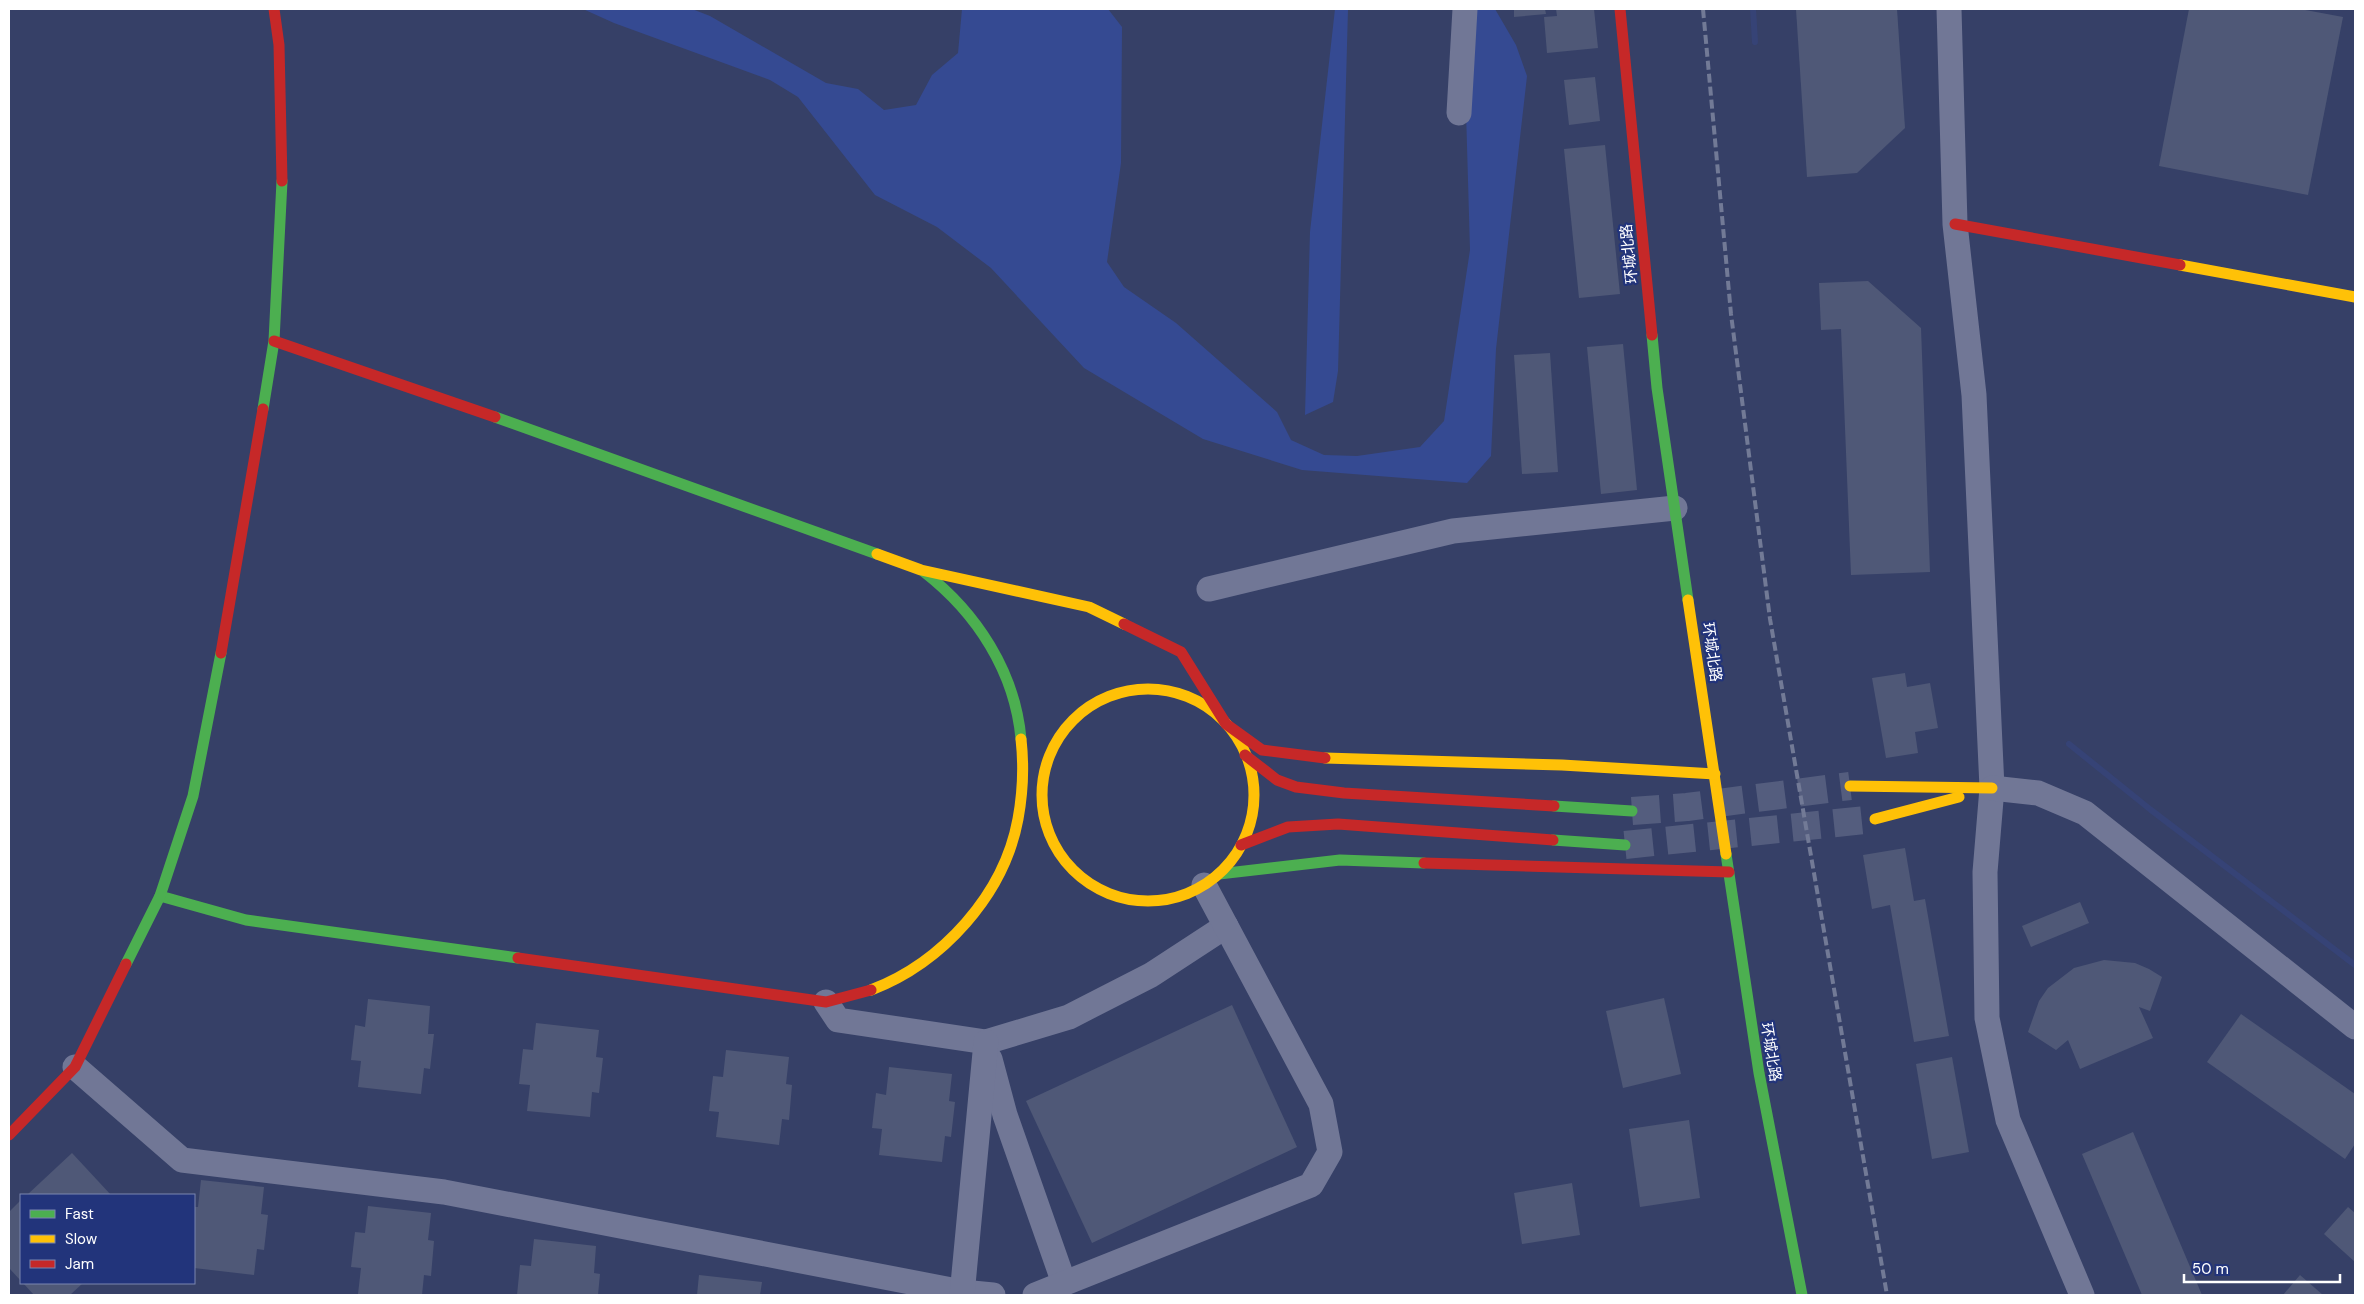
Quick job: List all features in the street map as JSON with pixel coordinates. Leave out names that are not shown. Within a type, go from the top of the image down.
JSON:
[{"type":"street","points":[[9,1135],[75,1067],[160,896],[194,796],[223,644],[274,341],[283,164],[279,45],[274,9]]},
{"type":"street","points":[[1459,113],[1465,9]]},
{"type":"street","name":"环城北路","points":[[1620,9],[1657,388],[1759,1073],[1802,1295]]},
{"type":"street","points":[[1949,9],[1955,224],[1974,395],[1992,788],[1985,872],[1987,1018],[2008,1120],[2082,1295]]},
{"type":"street","points":[[1955,224],[2355,297]]},
{"type":"street","points":[[274,341],[548,436],[920,570],[1089,607],[1181,652],[1245,755],[1252,782],[1252,809],[1248,827],[1232,860],[1212,879],[1171,899],[1152,902],[1116,897],[1083,880],[1059,852],[1023,795]]},
{"type":"street","points":[[1209,589],[1453,531],[1675,508]]},
{"type":"street","points":[[160,896],[246,920],[826,1002],[867,992],[897,979],[939,951],[957,934],[989,893],[1002,870],[1019,821],[1031,763],[1013,692],[999,660],[977,623],[960,604],[920,570]]},
{"type":"street","points":[[1031,763],[1076,717],[1091,706],[1116,694],[1143,689],[1162,690],[1188,698],[1212,711],[1226,724],[1262,750],[1308,757],[1562,765],[1715,774]]},
{"type":"street","points":[[1050,836],[1042,800],[1043,782],[1054,746],[1064,731]]},
{"type":"street","points":[[1245,755],[1277,780],[1296,787],[1344,793],[1632,811]]},
{"type":"street","points":[[1850,786],[1992,788],[2038,794],[2085,813],[2355,1027]]},
{"type":"street","points":[[1875,819],[1992,788]]},
{"type":"street","points":[[1241,844],[1288,826],[1338,824],[1625,845]]},
{"type":"street","points":[[1212,879],[1340,860],[1729,872]]},
{"type":"street","points":[[1035,1295],[1312,1185],[1330,1152],[1321,1104],[1226,926],[1212,879]]},
{"type":"street","points":[[826,1002],[838,1020],[986,1042],[1069,1017],[1151,975],[1226,926]]},
{"type":"street","points":[[986,1042],[1005,1115],[1064,1283]]},
{"type":"street","points":[[962,1294],[986,1042]]},
{"type":"street","points":[[75,1067],[182,1160],[444,1192],[962,1294],[993,1295]]},
{"type":"shaded area","points":[[583,9],[692,9],[710,16],[826,83],[858,89],[884,110],[916,105],[932,75],[958,53],[962,9],[1108,9],[1122,27],[1121,163],[1107,262],[1124,287],[1176,323],[1277,412],[1291,440],[1324,455],[1357,456],[1420,447],[1444,421],[1470,250],[1466,111],[1471,9],[1495,9],[1516,45],[1527,76],[1496,349],[1491,456],[1467,483],[1302,470],[1203,439],[1084,368],[991,268],[937,227],[875,195],[798,97],[770,80],[614,23]]},
{"type":"shaded area","points":[[1335,9],[1348,9],[1338,371],[1333,402],[1305,415],[1310,232]]},
{"type":"building","points":[[1514,9],[1545,9],[1546,14],[1514,17]]},
{"type":"building","points":[[1556,9],[1594,9],[1598,48],[1547,53],[1544,17],[1557,16]]},
{"type":"building","points":[[1796,9],[1897,9],[1905,128],[1857,173],[1807,177]]},
{"type":"building","points":[[2189,9],[2300,9],[2343,17],[2308,195],[2159,166]]},
{"type":"building","points":[[1595,77],[1600,121],[1569,125],[1564,80]]},
{"type":"building","points":[[1605,145],[1620,294],[1579,298],[1564,149]]},
{"type":"building","points":[[1868,281],[1921,328],[1930,572],[1851,575],[1841,329],[1821,330],[1819,283]]},
{"type":"building","points":[[1623,344],[1637,490],[1601,494],[1587,347]]},
{"type":"building","points":[[1550,353],[1558,472],[1522,474],[1514,355]]},
{"type":"building","points":[[1905,673],[1907,687],[1930,683],[1938,728],[1915,732],[1918,753],[1886,758],[1872,678]]},
{"type":"building","points":[[1905,848],[1914,901],[1925,899],[1949,1036],[1914,1042],[1890,905],[1872,909],[1863,855]]},
{"type":"building","points":[[2080,902],[2089,923],[2031,947],[2022,926]]},
{"type":"building","points":[[2104,960],[2135,963],[2162,977],[2150,1011],[2139,1007],[2153,1038],[2080,1069],[2068,1040],[2056,1050],[2028,1032],[2039,1001],[2048,988],[2074,968]]},
{"type":"building","points":[[1664,998],[1681,1074],[1623,1088],[1606,1011]]},
{"type":"building","points":[[368,999],[430,1006],[428,1034],[434,1034],[430,1069],[424,1068],[421,1094],[358,1087],[361,1061],[351,1060],[355,1025],[365,1027]]},
{"type":"building","points":[[1232,1005],[1297,1147],[1092,1243],[1026,1101]]},
{"type":"building","points":[[2241,1014],[2355,1094],[2355,1144],[2345,1159],[2207,1062]]},
{"type":"building","points":[[536,1023],[599,1030],[596,1057],[603,1058],[599,1093],[592,1092],[590,1117],[527,1111],[530,1085],[519,1084],[523,1049],[533,1050]]},
{"type":"building","points":[[726,1050],[789,1057],[786,1084],[792,1085],[789,1120],[782,1119],[779,1145],[716,1137],[719,1112],[709,1111],[713,1076],[723,1077]]},
{"type":"building","points":[[1952,1057],[1969,1152],[1932,1159],[1916,1064]]},
{"type":"building","points":[[889,1067],[952,1074],[949,1101],[955,1102],[951,1137],[945,1136],[942,1162],[879,1155],[882,1129],[872,1128],[876,1093],[886,1095]]},
{"type":"building","points":[[1689,1120],[1700,1198],[1640,1207],[1629,1129]]},
{"type":"building","points":[[2133,1132],[2202,1295],[2142,1295],[2082,1154]]},
{"type":"building","points":[[72,1153],[110,1194],[28,1194]]},
{"type":"building","points":[[201,1180],[264,1187],[261,1214],[268,1215],[264,1250],[257,1249],[254,1275],[195,1268],[195,1207],[198,1207]]},
{"type":"building","points":[[1572,1183],[1580,1235],[1522,1244],[1514,1193]]},
{"type":"building","points":[[20,1201],[20,1280],[9,1268],[9,1212]]},
{"type":"building","points":[[368,1206],[431,1213],[428,1240],[434,1241],[431,1276],[424,1275],[422,1295],[358,1294],[361,1268],[351,1267],[355,1232],[365,1233]]},
{"type":"building","points":[[2348,1207],[2355,1213],[2355,1262],[2324,1234]]},
{"type":"building","points":[[534,1239],[596,1246],[594,1273],[600,1274],[598,1295],[517,1295],[520,1265],[531,1266]]},
{"type":"building","points":[[699,1275],[762,1282],[760,1295],[697,1295]]},
{"type":"building","points":[[2300,1275],[2323,1295],[2283,1295]]},
{"type":"building","points":[[24,1284],[82,1284],[70,1295],[34,1295]]},
{"type":"waterway","points":[[1753,9],[1755,42]]},
{"type":"waterway","points":[[2069,744],[2151,810],[2355,965]]},
{"type":"tunnel","points":[[1632,811],[1687,807],[1850,786]]},
{"type":"tunnel","points":[[1625,845],[1875,819]]},
{"type":"railway","points":[[1703,9],[1731,314],[1770,619],[1887,1295]]},
{"type":"traffic: fast","points":[[263,409],[274,341],[282,181]]},
{"type":"traffic: fast","points":[[1652,335],[1657,388],[1688,600]]},
{"type":"traffic: fast","points":[[495,417],[877,554]]},
{"type":"traffic: fast","points":[[924,572],[961,606],[990,646],[1011,690],[1021,739]]},
{"type":"traffic: fast","points":[[126,964],[160,896],[193,796],[221,653]]},
{"type":"traffic: fast","points":[[1554,806],[1632,811]]},
{"type":"traffic: fast","points":[[1553,840],[1625,845]]},
{"type":"traffic: fast","points":[[1726,854],[1759,1073],[1802,1295]]},
{"type":"traffic: fast","points":[[1219,874],[1340,860],[1424,863]]},
{"type":"traffic: fast","points":[[160,896],[246,920],[518,958]]},
{"type":"traffic: slow","points":[[2180,265],[2355,297]]},
{"type":"traffic: slow","points":[[877,554],[921,570],[1089,607],[1124,624]]},
{"type":"traffic: slow","points":[[1688,600],[1726,854]]},
{"type":"traffic: slow","points":[[1148,689],[1169,691],[1188,697],[1207,707],[1223,720],[1236,736],[1246,755],[1252,774],[1254,795],[1252,816],[1246,835],[1236,854],[1223,870],[1207,883],[1188,893],[1169,899],[1148,901],[1127,899],[1108,893],[1089,883],[1073,870],[1060,854],[1050,835],[1044,816],[1042,795],[1044,774],[1050,755],[1060,736],[1073,720],[1089,707],[1108,697],[1127,691],[1148,689]]},
{"type":"traffic: slow","points":[[871,990],[897,978],[922,963],[945,944],[966,923],[984,899],[999,874],[1011,847],[1018,819],[1023,779],[1021,739]]},
{"type":"traffic: slow","points":[[1325,758],[1562,765],[1715,774]]},
{"type":"traffic: slow","points":[[1850,786],[1992,788]]},
{"type":"traffic: slow","points":[[1875,819],[1959,797]]},
{"type":"traffic: jam","points":[[274,9],[279,45],[282,181]]},
{"type":"traffic: jam","points":[[1620,9],[1652,335]]},
{"type":"traffic: jam","points":[[1955,224],[2180,265]]},
{"type":"traffic: jam","points":[[274,341],[495,417]]},
{"type":"traffic: jam","points":[[221,653],[263,409]]},
{"type":"traffic: jam","points":[[1124,624],[1181,652],[1226,724],[1262,750],[1325,758]]},
{"type":"traffic: jam","points":[[1245,755],[1277,780],[1296,787],[1344,793],[1554,806]]},
{"type":"traffic: jam","points":[[1241,845],[1288,827],[1338,824],[1553,840]]},
{"type":"traffic: jam","points":[[1424,863],[1729,872]]},
{"type":"traffic: jam","points":[[518,958],[826,1002],[871,990]]},
{"type":"traffic: jam","points":[[9,1135],[75,1067],[126,964]]}]
